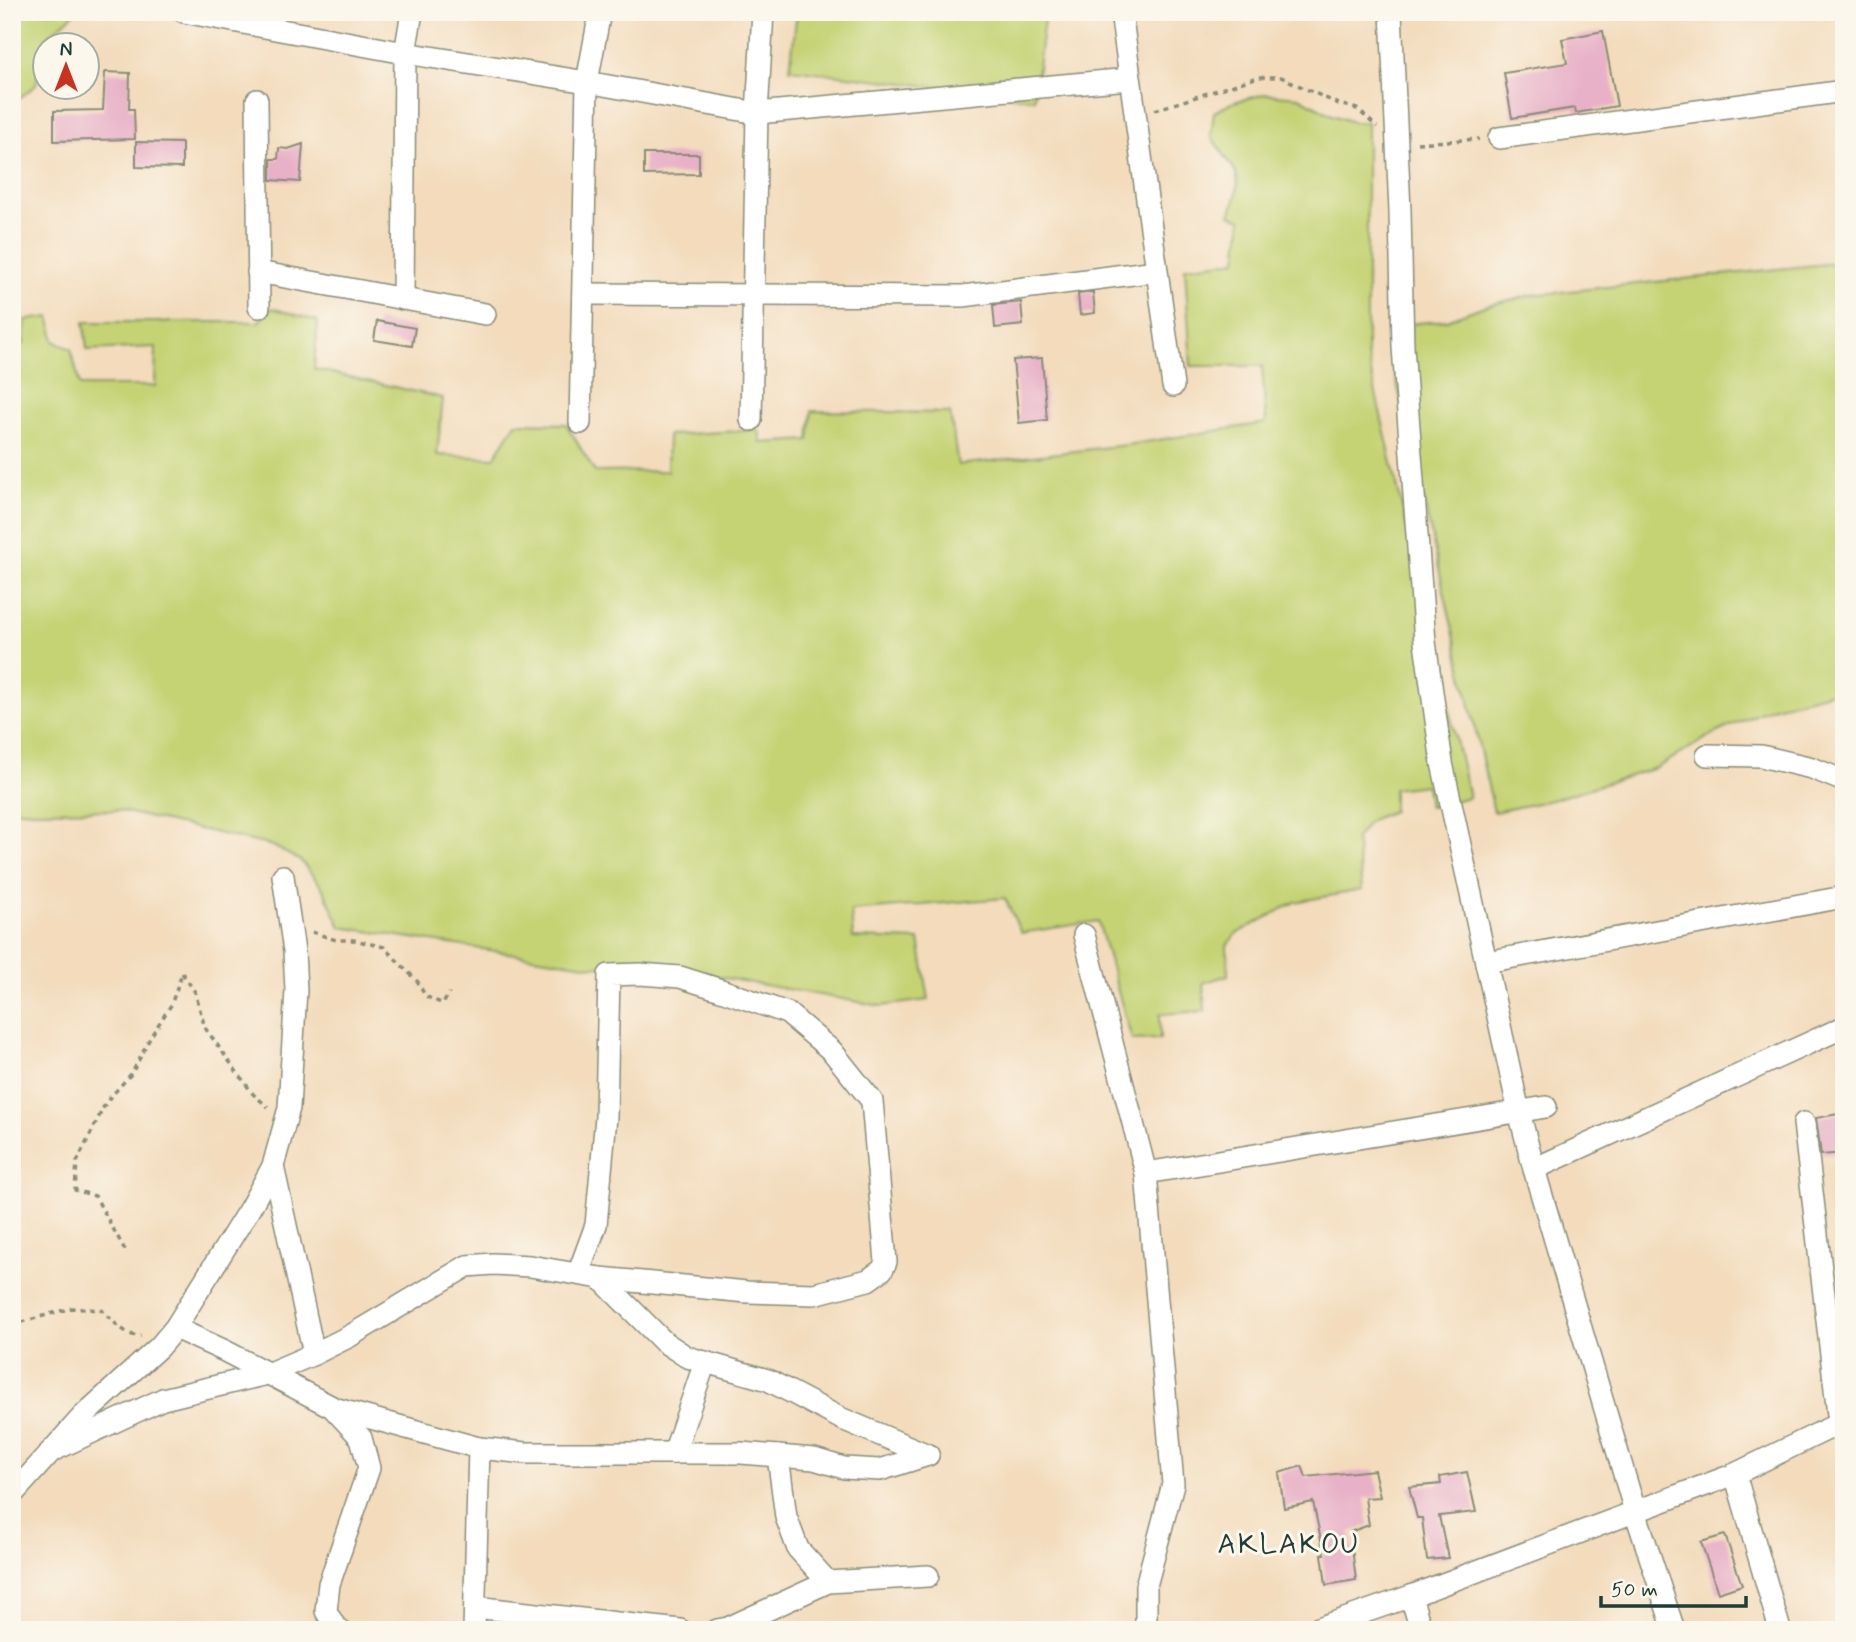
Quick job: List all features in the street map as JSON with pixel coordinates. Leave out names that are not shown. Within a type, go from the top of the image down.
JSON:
[{"type":"street","points":[[184,12],[757,113],[1129,79]]},
{"type":"street","points":[[403,299],[405,53],[412,12]]},
{"type":"street","points":[[580,423],[587,82],[600,12]]},
{"type":"street","points":[[751,420],[757,113],[763,12]]},
{"type":"street","points":[[1121,12],[1173,386]]},
{"type":"street","points":[[1391,12],[1403,347],[1425,642],[1442,763],[1534,1169],[1635,1511],[1674,1630]]},
{"type":"street","points":[[1499,138],[1844,91]]},
{"type":"street","points":[[257,100],[258,307]]},
{"type":"street","points":[[584,294],[963,296],[1156,271]]},
{"type":"street","points":[[258,272],[485,314]]},
{"type":"street","points":[[1707,755],[1761,756],[1812,768],[1844,781]]},
{"type":"street","points":[[12,1495],[83,1416],[159,1347],[176,1328],[273,1166],[289,1108],[296,990],[282,876]]},
{"type":"street","points":[[1486,962],[1844,897]]},
{"type":"street","points":[[1084,934],[1146,1173],[1173,1484],[1146,1586],[1146,1630]]},
{"type":"street","points":[[51,1452],[163,1399],[267,1374],[314,1354],[350,1336],[467,1266],[530,1266],[600,1278],[747,1292],[814,1294],[875,1276],[886,1262],[872,1101],[832,1051],[787,1013],[680,977],[609,975],[606,1117],[596,1225],[578,1274]]},
{"type":"street","points":[[1534,1169],[1844,1027]]},
{"type":"street","points":[[1146,1173],[1546,1107]]},
{"type":"street","points":[[1313,1630],[1735,1474],[1841,1422],[1804,1123]]},
{"type":"street","points":[[273,1166],[314,1354]]},
{"type":"street","points":[[176,1328],[334,1408],[480,1448],[526,1453],[778,1456],[814,1459],[844,1468],[880,1470],[928,1455],[840,1418],[768,1381],[687,1357],[663,1342],[600,1278]]},
{"type":"street","points":[[674,1453],[705,1362]]},
{"type":"street","points":[[334,1408],[360,1438],[369,1468],[329,1584],[326,1611],[339,1630]]},
{"type":"street","points":[[474,1630],[480,1448]]},
{"type":"street","points":[[778,1456],[786,1517],[798,1549],[828,1582]]},
{"type":"street","points":[[1735,1474],[1780,1630]]},
{"type":"street","points":[[718,1630],[728,1628],[828,1582],[928,1576]]},
{"type":"street","points":[[1411,1596],[1421,1630]]},
{"type":"street","points":[[475,1607],[680,1630]]},
{"type":"path","points":[[1135,116],[1258,77],[1271,76],[1281,77],[1336,103],[1357,109],[1397,144],[1499,138]]},
{"type":"path","points":[[290,924],[336,940],[354,940],[384,947],[418,982],[425,996],[443,1004],[449,993]]},
{"type":"path","points":[[125,1251],[95,1196],[75,1190],[77,1162],[106,1102],[132,1073],[171,1005],[182,973],[195,992],[205,1028],[253,1094],[275,1113],[282,1131]]},
{"type":"path","points":[[12,1325],[71,1308],[102,1310],[115,1324],[135,1337],[176,1328]]},
{"type":"green space","points":[[12,12],[76,12],[53,32],[32,32],[32,88],[12,104]]},
{"type":"green space","points":[[797,12],[1045,12],[1034,99],[790,69]]},
{"type":"green space","points":[[1265,94],[1299,97],[1332,115],[1353,122],[1367,123],[1367,355],[1469,797],[1429,807],[1426,785],[1393,789],[1393,811],[1370,820],[1356,839],[1362,890],[1295,902],[1236,934],[1227,945],[1228,975],[1203,983],[1205,1011],[1160,1014],[1160,1039],[1132,1040],[1098,921],[1021,933],[1005,898],[851,911],[853,938],[919,940],[929,1000],[881,1006],[669,968],[592,966],[341,927],[322,887],[301,861],[273,846],[117,810],[12,809],[12,345],[24,344],[26,320],[50,317],[54,341],[71,349],[80,386],[155,386],[156,347],[87,350],[84,322],[258,322],[272,308],[318,321],[314,369],[443,398],[437,455],[494,458],[516,423],[566,424],[595,472],[667,471],[668,435],[759,430],[761,443],[809,440],[812,411],[950,413],[958,465],[1126,445],[1266,423],[1262,366],[1191,366],[1185,267],[1237,260],[1242,219],[1230,215],[1238,180],[1232,165],[1211,136],[1214,112],[1234,102]]},
{"type":"green space","points":[[1844,262],[1844,689],[1771,708],[1715,733],[1656,768],[1551,800],[1494,812],[1393,365],[1389,346],[1391,326],[1447,320],[1484,306],[1532,295]]},
{"type":"building","points":[[1603,31],[1617,106],[1576,113],[1575,108],[1512,118],[1504,73],[1567,63],[1562,39]]},
{"type":"building","points":[[105,72],[130,73],[129,109],[134,109],[135,139],[54,141],[54,111],[103,110]]},
{"type":"building","points":[[136,142],[182,143],[182,168],[136,167]]},
{"type":"building","points":[[303,144],[300,182],[271,180],[271,159],[278,159],[279,148],[288,149]]},
{"type":"building","points":[[644,154],[699,154],[699,174],[644,175]]},
{"type":"building","points":[[1093,292],[1095,313],[1080,315],[1078,294]]},
{"type":"building","points":[[1021,302],[1023,325],[995,328],[993,305]]},
{"type":"building","points":[[377,321],[415,328],[412,346],[374,340]]},
{"type":"building","points":[[1042,358],[1047,420],[1019,423],[1013,360]]},
{"type":"building","points":[[1844,1113],[1844,1153],[1821,1155],[1816,1118]]},
{"type":"building","points":[[1302,1466],[1306,1477],[1374,1470],[1380,1497],[1365,1498],[1369,1525],[1350,1532],[1356,1580],[1326,1585],[1324,1554],[1313,1502],[1284,1508],[1279,1473]]},
{"type":"building","points":[[1467,1472],[1476,1512],[1439,1516],[1448,1558],[1427,1560],[1422,1518],[1417,1518],[1409,1487],[1441,1484],[1440,1477]]},
{"type":"building","points":[[1725,1535],[1742,1585],[1718,1593],[1701,1542]]},
{"type":"district","name":"AKLAKOU","points":[[1289,1545]]}]
